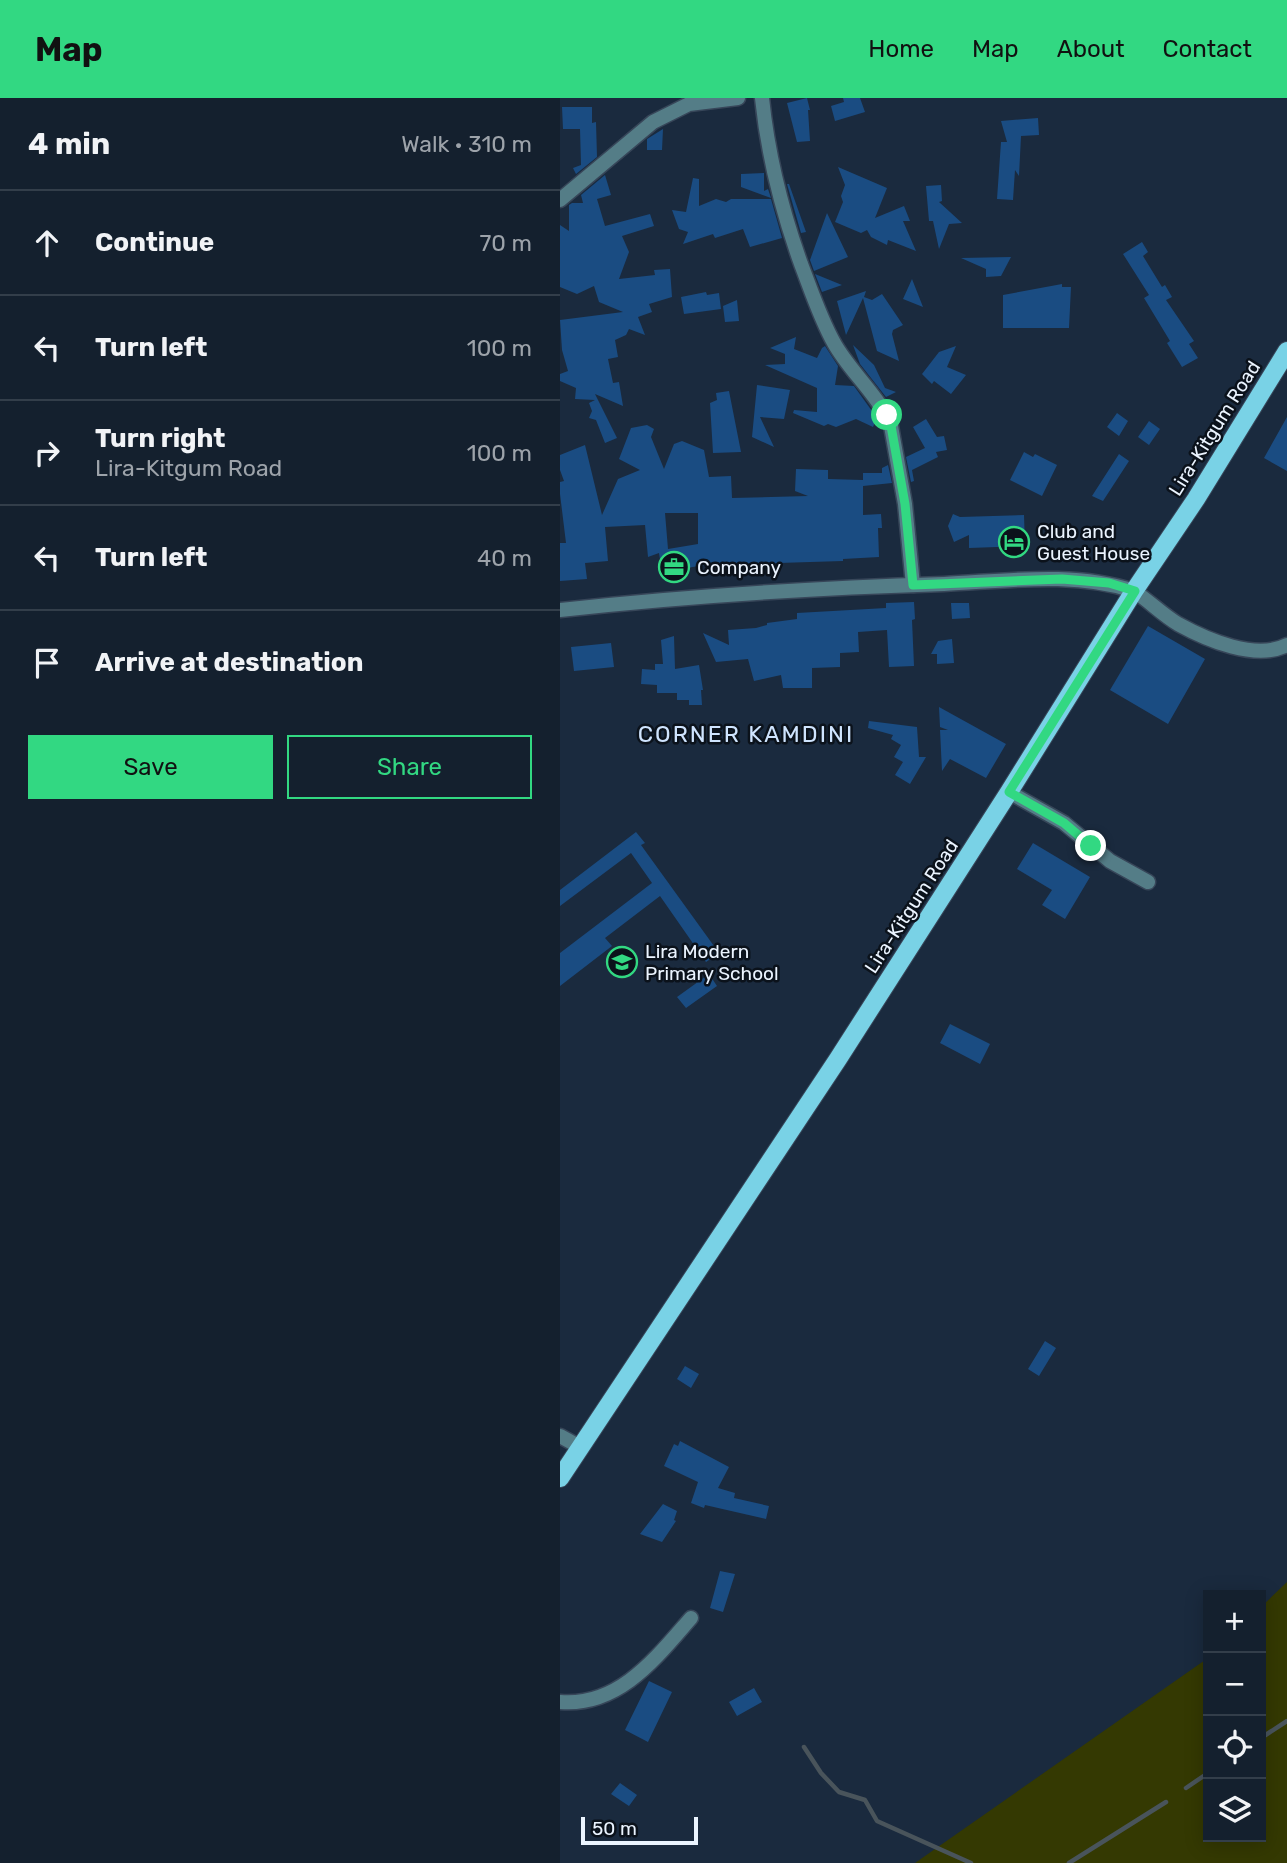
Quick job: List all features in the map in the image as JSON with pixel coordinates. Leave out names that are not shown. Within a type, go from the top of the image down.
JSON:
[{"type":"main road","name":"Lira-Kitgum Road","points":[[560,1478],[838,1059],[1196,499],[1287,351]]},
{"type":"street","points":[[560,200],[664,115],[689,104],[738,98]]},
{"type":"street","points":[[762,98],[770,164],[809,285],[837,348],[861,377],[887,415],[891,426],[905,504],[913,585]]},
{"type":"street","points":[[560,610],[671,598],[1062,579],[1109,583],[1135,591],[1177,624],[1229,645],[1253,652],[1279,649],[1287,645]]},
{"type":"street","points":[[1009,792],[1064,823],[1110,861],[1148,882]]},
{"type":"street","points":[[560,1436],[580,1447]]},
{"type":"street","points":[[560,1702],[586,1702],[617,1691],[663,1651],[691,1618]]},
{"type":"green space","points":[[1287,1582],[1287,1863],[915,1863],[1203,1661],[1203,1842],[1266,1842],[1266,1602]]},
{"type":"building","points":[[807,98],[810,110],[810,141],[797,142],[787,103]]},
{"type":"building","points":[[843,98],[860,98],[865,112],[835,121],[831,106],[844,102]]},
{"type":"building","points":[[562,107],[592,107],[592,123],[596,122],[597,157],[576,174],[573,168],[581,165],[580,129],[563,129]]},
{"type":"building","points":[[1038,118],[1039,135],[1021,136],[1019,176],[1015,170],[1013,200],[997,199],[1001,142],[1007,142],[1001,121]]},
{"type":"building","points":[[663,129],[662,150],[647,150],[647,139]]},
{"type":"building","points":[[838,167],[887,188],[875,218],[904,206],[910,221],[903,221],[916,251],[888,240],[887,245],[871,237],[867,230],[861,233],[835,222],[843,202],[841,196],[845,185]]},
{"type":"building","points":[[764,173],[764,191],[768,189],[771,198],[741,187],[741,174]]},
{"type":"building","points":[[605,175],[611,195],[597,199],[605,226],[650,214],[654,226],[622,236],[629,252],[619,279],[655,275],[654,270],[670,269],[672,297],[649,304],[652,312],[638,317],[645,335],[629,329],[626,335],[615,340],[618,357],[608,359],[613,383],[619,382],[623,406],[595,394],[617,438],[605,443],[596,420],[589,418],[592,411],[589,403],[595,400],[575,399],[576,388],[560,381],[560,374],[568,371],[562,350],[560,320],[623,312],[599,302],[594,286],[577,294],[560,287],[560,225],[569,231],[569,205],[583,203],[581,195]]},
{"type":"building","points":[[693,178],[699,179],[699,206],[716,199],[726,202],[731,199],[771,199],[782,238],[750,247],[743,229],[715,238],[713,234],[683,244],[688,232],[679,229],[672,210],[686,212]]},
{"type":"building","points":[[789,184],[806,232],[801,233]]},
{"type":"building","points":[[941,185],[942,201],[939,202],[962,223],[949,224],[939,249],[933,221],[929,221],[926,186]]},
{"type":"building","points":[[827,213],[848,257],[814,271],[810,260]]},
{"type":"building","points":[[1142,242],[1148,252],[1143,256],[1162,287],[1165,285],[1172,297],[1166,300],[1194,341],[1189,344],[1198,358],[1182,367],[1144,298],[1149,295],[1123,254]]},
{"type":"building","points":[[1011,257],[1001,276],[986,277],[986,269],[961,258]]},
{"type":"building","points":[[815,274],[842,285],[822,292]]},
{"type":"building","points":[[912,279],[923,307],[903,299]]},
{"type":"building","points":[[1062,284],[1062,287],[1071,287],[1069,328],[1003,328],[1003,295]]},
{"type":"building","points":[[866,291],[864,297],[872,300],[882,294],[903,325],[893,330],[892,334],[899,361],[877,351],[863,298],[846,335],[837,301]]},
{"type":"building","points":[[706,292],[707,295],[719,293],[721,309],[684,314],[681,297]]},
{"type":"building","points":[[737,300],[739,321],[725,322],[723,306]]},
{"type":"building","points":[[796,337],[794,349],[817,358],[825,346],[838,366],[835,385],[854,386],[877,418],[873,427],[856,419],[836,427],[828,424],[824,426],[793,413],[794,410],[817,412],[817,388],[765,365],[785,364],[785,354],[770,348]]},
{"type":"building","points":[[853,345],[874,365],[885,388],[896,392],[886,397],[860,364]]},
{"type":"building","points":[[956,346],[947,367],[966,375],[951,394],[934,381],[932,384],[922,374],[939,352]]},
{"type":"building","points":[[757,385],[790,390],[784,419],[760,417],[774,447],[752,437]]},
{"type":"building","points":[[729,391],[741,452],[713,453],[710,403],[717,400],[716,393]]},
{"type":"building","points":[[1117,413],[1128,421],[1119,436],[1107,427]]},
{"type":"building","points":[[1287,417],[1287,471],[1264,458]]},
{"type":"building","points":[[926,419],[937,437],[944,436],[947,450],[936,452],[938,457],[912,470],[914,481],[911,482],[906,457],[925,448],[913,427]]},
{"type":"building","points":[[1149,421],[1160,429],[1149,445],[1138,437]]},
{"type":"building","points":[[647,425],[654,429],[651,437],[664,469],[674,444],[682,441],[704,450],[709,477],[731,476],[732,498],[808,496],[795,491],[796,469],[828,470],[828,479],[863,480],[863,473],[882,473],[882,468],[888,465],[892,483],[863,486],[863,515],[881,514],[882,528],[878,528],[879,557],[843,561],[711,564],[662,572],[659,553],[648,557],[645,525],[605,527],[608,561],[585,563],[587,579],[560,581],[560,543],[566,543],[560,494],[560,482],[564,481],[560,470],[560,455],[585,445],[602,515],[618,479],[640,470],[619,459],[631,428]],"holes":[[[665,513],[698,513],[698,544],[668,549]]]},
{"type":"building","points":[[1024,452],[1033,457],[1035,454],[1057,465],[1042,496],[1010,480]]},
{"type":"building","points":[[1119,454],[1129,461],[1103,501],[1092,496]]},
{"type":"building","points":[[953,514],[960,517],[1024,515],[1025,546],[969,548],[969,535],[954,542],[948,526]]},
{"type":"building","points":[[914,602],[914,666],[889,667],[887,630],[858,632],[859,652],[840,653],[840,667],[812,668],[812,688],[783,688],[781,675],[754,681],[748,659],[716,662],[703,633],[729,645],[728,630],[756,628],[767,623],[797,619],[797,613],[886,608],[886,603]]},
{"type":"building","points":[[951,603],[969,603],[970,618],[952,619]]},
{"type":"building","points":[[1148,626],[1205,659],[1168,724],[1110,690]]},
{"type":"building","points":[[674,636],[675,669],[699,665],[703,690],[702,705],[689,705],[689,700],[677,700],[677,693],[657,693],[657,685],[641,684],[642,669],[655,670],[655,664],[663,664],[661,640]]},
{"type":"building","points":[[952,639],[954,663],[937,664],[937,654],[931,654],[938,641]]},
{"type":"building","points":[[611,643],[614,667],[574,671],[571,647]]},
{"type":"building","points":[[939,707],[1006,744],[986,778],[950,759],[942,771],[940,730],[948,730],[940,727]]},
{"type":"building","points":[[869,721],[917,727],[919,757],[926,757],[910,784],[895,775],[903,762],[894,757],[901,745],[891,739],[893,735],[868,728]]},
{"type":"building","points":[[636,832],[645,843],[641,845],[719,953],[706,962],[660,896],[605,938],[612,946],[560,986],[560,953],[652,883],[631,853],[560,906],[560,890]]},
{"type":"building","points":[[1033,843],[1090,877],[1065,919],[1042,905],[1052,890],[1017,869]]},
{"type":"building","points":[[709,974],[717,986],[686,1008],[677,997]]},
{"type":"building","points":[[950,1024],[990,1044],[980,1064],[940,1043]]},
{"type":"building","points":[[1045,1341],[1056,1348],[1039,1376],[1028,1369]]},
{"type":"building","points":[[685,1366],[699,1374],[691,1388],[677,1379]]},
{"type":"building","points":[[680,1441],[729,1467],[718,1488],[735,1493],[734,1498],[769,1506],[766,1519],[705,1505],[704,1508],[691,1503],[698,1482],[664,1466],[674,1444],[678,1446]]},
{"type":"building","points":[[663,1504],[677,1511],[676,1521],[662,1542],[640,1534]]},
{"type":"building","points":[[720,1571],[735,1574],[723,1612],[710,1608]]},
{"type":"building","points":[[649,1681],[672,1692],[648,1742],[625,1730]]},
{"type":"building","points":[[754,1688],[762,1702],[737,1716],[729,1702]]},
{"type":"building","points":[[620,1783],[637,1795],[629,1806],[611,1794]]},
{"type":"waterway","points":[[1266,1735],[1287,1721]]},
{"type":"waterway","points":[[804,1747],[821,1773],[839,1792],[865,1800],[877,1821],[971,1863]]},
{"type":"waterway","points":[[1186,1788],[1203,1776]]},
{"type":"waterway","points":[[1069,1863],[1166,1802]]},
{"type":"place","name":"Club and Guest House","points":[[1014,542]]},
{"type":"place","name":"Company","points":[[674,567]]},
{"type":"place","name":"Lira Modern Primary School","points":[[622,962]]},
{"type":"district","name":"CORNER KAMDINI","points":[[746,734]]},
{"type":"route","points":[[887,415],[905,504],[913,585],[1062,579],[1109,583],[1135,591],[1009,792],[1064,823],[1091,846]]}]
